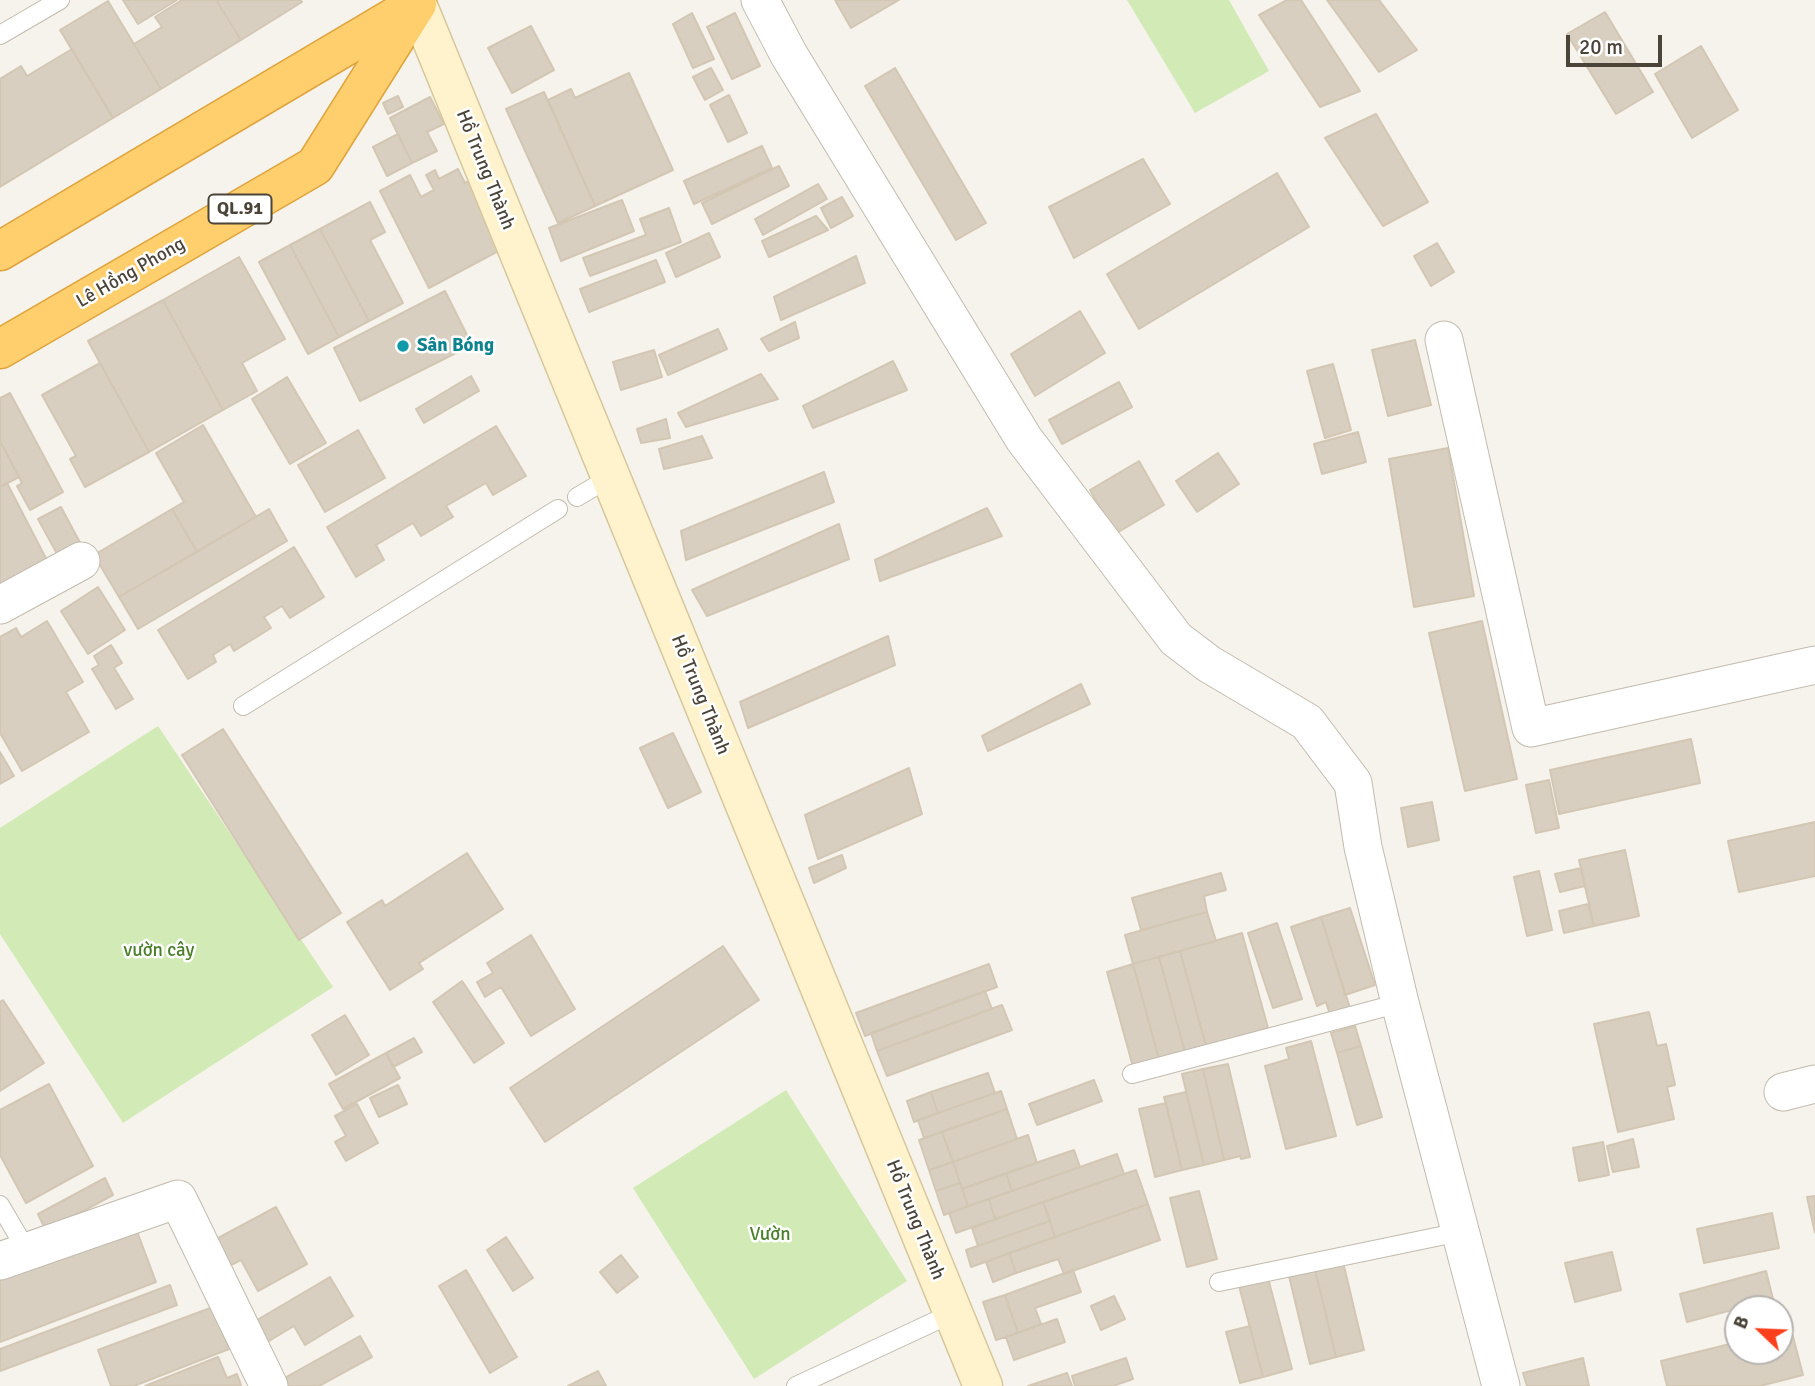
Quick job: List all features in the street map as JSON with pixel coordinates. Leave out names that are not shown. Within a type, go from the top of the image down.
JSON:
[{"type":"highway","points":[[0,251],[421,2]]},
{"type":"highway","name":"Lê Hồng Phong","points":[[0,349],[315,166],[421,2]]},
{"type":"street","points":[[760,0],[789,55],[1024,439],[1176,639],[1209,664],[1307,722],[1353,783],[1363,847],[1400,1003],[1501,1386]]},
{"type":"street","name":"Hồ Trung Thành","points":[[421,2],[611,477],[983,1386]]},
{"type":"street","points":[[1444,341],[1531,727],[1815,665]]},
{"type":"street","points":[[0,605],[81,561]]},
{"type":"street","points":[[13,1256],[178,1199],[269,1386]]},
{"type":"lane","points":[[0,35],[60,0]]},
{"type":"lane","points":[[577,497],[611,477]]},
{"type":"lane","points":[[243,706],[558,509]]},
{"type":"lane","points":[[1132,1074],[1400,1003]]},
{"type":"lane","points":[[0,1205],[13,1256]]},
{"type":"lane","points":[[1219,1282],[1460,1232]]},
{"type":"lane","points":[[796,1386],[953,1313]]},
{"type":"green space","points":[[1127,0],[1229,0],[1269,71],[1195,113]]},
{"type":"green space","name":"vườn cây","points":[[158,726],[333,987],[123,1123],[0,934],[0,828]]},
{"type":"green space","name":"Vườn","points":[[786,1090],[907,1281],[754,1379],[633,1188]]},
{"type":"building","points":[[123,0],[177,0],[138,24]]},
{"type":"building","points":[[182,0],[216,0],[241,40],[161,89],[134,44],[162,27],[155,17]]},
{"type":"building","points":[[216,0],[300,0],[302,2],[241,40]]},
{"type":"building","points":[[835,0],[899,0],[851,28]]},
{"type":"building","points":[[1287,0],[1301,0],[1360,91],[1320,107],[1259,15]]},
{"type":"building","points":[[1327,0],[1379,0],[1417,50],[1379,72]]},
{"type":"building","points":[[108,1],[161,89],[113,118],[60,30]]},
{"type":"building","points":[[1605,12],[1653,92],[1616,114],[1567,34]]},
{"type":"building","points":[[692,13],[714,59],[693,68],[673,24]]},
{"type":"building","points":[[735,13],[760,66],[732,79],[707,27]]},
{"type":"building","points":[[531,26],[554,70],[512,93],[488,48]]},
{"type":"building","points":[[1701,46],[1738,110],[1692,138],[1655,74]]},
{"type":"building","points":[[72,49],[113,118],[0,187],[0,79],[21,66],[27,76]]},
{"type":"building","points":[[711,68],[723,90],[705,100],[693,77]]},
{"type":"building","points":[[895,68],[986,223],[956,240],[865,86]]},
{"type":"building","points":[[629,73],[673,170],[595,206],[548,100],[571,89],[575,98]]},
{"type":"building","points":[[544,92],[595,206],[558,223],[506,109]]},
{"type":"building","points":[[729,95],[747,133],[728,142],[710,105]]},
{"type":"building","points":[[398,96],[403,107],[388,114],[383,103]]},
{"type":"building","points":[[430,97],[444,124],[427,132],[437,151],[412,163],[390,118]]},
{"type":"building","points":[[1376,114],[1428,202],[1383,226],[1325,138]]},
{"type":"building","points":[[398,134],[412,163],[387,176],[373,147]]},
{"type":"building","points":[[762,146],[772,168],[694,204],[684,181]]},
{"type":"building","points":[[1143,159],[1170,204],[1074,258],[1049,207]]},
{"type":"building","points":[[779,166],[789,186],[712,224],[702,203]]},
{"type":"building","points":[[458,169],[465,183],[475,178],[504,248],[429,288],[380,191],[410,175],[421,197],[434,190],[426,175],[435,170],[439,179]]},
{"type":"building","points":[[1277,173],[1309,227],[1139,329],[1107,274]]},
{"type":"building","points":[[818,184],[827,199],[763,235],[755,219]]},
{"type":"building","points":[[842,197],[853,216],[831,228],[821,208]]},
{"type":"building","points":[[622,200],[634,231],[561,261],[549,228]]},
{"type":"building","points":[[370,202],[385,232],[370,240],[403,303],[369,321],[320,229]]},
{"type":"building","points":[[669,208],[681,242],[590,276],[583,258],[646,235],[640,219]]},
{"type":"building","points":[[816,216],[828,230],[769,257],[762,241]]},
{"type":"building","points":[[320,229],[369,321],[339,337],[290,245]]},
{"type":"building","points":[[709,233],[720,257],[676,277],[666,253]]},
{"type":"building","points":[[1437,243],[1454,272],[1431,286],[1414,256]]},
{"type":"building","points":[[290,245],[339,337],[308,354],[259,262]]},
{"type":"building","points":[[856,256],[865,283],[781,320],[774,297]]},
{"type":"building","points":[[239,257],[285,339],[242,363],[257,391],[223,410],[163,300]]},
{"type":"building","points":[[656,260],[665,282],[589,312],[580,289]]},
{"type":"building","name":"Sân Bóng","points":[[445,291],[472,345],[360,401],[334,348]]},
{"type":"building","points":[[163,300],[223,410],[149,452],[88,341]]},
{"type":"building","points":[[1080,311],[1105,353],[1035,396],[1011,354]]},
{"type":"building","points":[[795,322],[799,338],[769,351],[761,339]]},
{"type":"building","points":[[718,329],[727,349],[668,375],[659,355]]},
{"type":"building","points":[[1415,340],[1431,405],[1388,416],[1372,350]]},
{"type":"building","points":[[654,350],[662,377],[621,390],[613,362]]},
{"type":"building","points":[[893,361],[907,390],[813,428],[803,406]]},
{"type":"building","points":[[100,363],[149,452],[85,487],[70,459],[76,456],[42,395]]},
{"type":"building","points":[[1333,364],[1351,430],[1325,438],[1307,371]]},
{"type":"building","points":[[761,374],[778,399],[686,427],[678,413]]},
{"type":"building","points":[[471,376],[479,391],[424,423],[416,409]]},
{"type":"building","points":[[287,377],[326,443],[290,464],[252,399]]},
{"type":"building","points":[[1119,382],[1132,407],[1062,444],[1049,420]]},
{"type":"building","points":[[10,393],[63,492],[30,510],[17,486],[22,483],[0,441],[0,398]]},
{"type":"building","points":[[666,419],[670,438],[641,443],[637,429]]},
{"type":"building","points":[[203,425],[256,517],[197,552],[172,509],[184,502],[156,453]]},
{"type":"building","points":[[496,426],[526,476],[493,495],[486,483],[446,506],[453,517],[421,536],[413,523],[376,545],[384,560],[356,577],[327,527]]},
{"type":"building","points":[[358,430],[385,478],[325,512],[298,465]]},
{"type":"building","points":[[1358,432],[1366,462],[1322,474],[1314,444]]},
{"type":"building","points":[[702,436],[712,458],[664,469],[659,449]]},
{"type":"building","points":[[0,441],[19,477],[0,487]]},
{"type":"building","points":[[1448,448],[1474,596],[1414,607],[1389,459]]},
{"type":"building","points":[[1218,453],[1239,484],[1197,512],[1176,481]]},
{"type":"building","points":[[1139,461],[1164,505],[1115,534],[1090,490]]},
{"type":"building","points":[[824,472],[834,502],[686,560],[681,531]]},
{"type":"building","points":[[7,483],[52,570],[0,598],[0,487]]},
{"type":"building","points":[[61,507],[84,550],[62,563],[38,519]]},
{"type":"building","points":[[987,508],[1002,536],[880,581],[875,560]]},
{"type":"building","points":[[172,509],[197,552],[119,597],[94,555]]},
{"type":"building","points":[[269,509],[287,541],[138,629],[119,597]]},
{"type":"building","points":[[839,524],[849,559],[707,616],[692,590]]},
{"type":"building","points":[[294,547],[324,597],[290,618],[282,606],[264,617],[271,628],[234,651],[230,644],[213,655],[216,662],[188,679],[158,630]]},
{"type":"building","points":[[98,587],[125,630],[88,654],[61,611]]},
{"type":"building","points":[[47,621],[83,682],[66,692],[89,732],[22,771],[0,733],[0,637],[16,628],[21,637]]},
{"type":"building","points":[[1482,621],[1517,779],[1465,791],[1429,633]]},
{"type":"building","points":[[888,636],[895,665],[748,728],[740,702]]},
{"type":"building","points":[[111,645],[122,663],[114,668],[133,699],[116,709],[92,669],[99,665],[94,656]]},
{"type":"building","points":[[1081,684],[1090,704],[988,751],[982,736]]},
{"type":"building","points":[[223,729],[341,913],[299,940],[182,755]]},
{"type":"building","points":[[673,733],[701,792],[668,808],[640,748]]},
{"type":"building","points":[[1691,739],[1700,783],[1559,814],[1550,770]]},
{"type":"building","points":[[0,752],[14,776],[0,784]]},
{"type":"building","points":[[909,768],[922,814],[818,859],[805,815]]},
{"type":"building","points":[[1549,780],[1559,828],[1536,833],[1526,785]]},
{"type":"building","points":[[1432,802],[1439,840],[1408,847],[1401,808]]},
{"type":"building","points":[[1815,822],[1815,876],[1739,892],[1728,841]]},
{"type":"building","points":[[1625,850],[1639,916],[1594,926],[1579,860]]},
{"type":"building","points":[[467,853],[503,909],[419,963],[423,969],[390,990],[347,922],[382,900],[385,906]]},
{"type":"building","points":[[842,855],[846,868],[814,883],[809,868]]},
{"type":"building","points":[[1581,868],[1585,886],[1560,892],[1555,874]]},
{"type":"building","points":[[1539,871],[1552,930],[1527,936],[1514,877]]},
{"type":"building","points":[[1221,873],[1226,890],[1204,896],[1207,912],[1141,930],[1132,898]]},
{"type":"building","points":[[1588,904],[1594,926],[1564,933],[1559,911]]},
{"type":"building","points":[[1350,908],[1375,985],[1345,995],[1321,917]]},
{"type":"building","points":[[1207,912],[1216,941],[1133,964],[1125,935]]},
{"type":"building","points":[[1321,917],[1350,1008],[1330,1015],[1326,1002],[1317,1006],[1291,927]]},
{"type":"building","points":[[1277,923],[1302,999],[1273,1008],[1248,933]]},
{"type":"building","points":[[1242,933],[1268,1028],[1206,1046],[1180,951]]},
{"type":"building","points":[[531,935],[575,1009],[531,1036],[501,987],[485,997],[477,982],[493,973],[487,963]]},
{"type":"building","points":[[723,946],[759,1000],[545,1142],[510,1088]]},
{"type":"building","points":[[1180,951],[1206,1046],[1185,1052],[1159,957]]},
{"type":"building","points":[[1159,957],[1185,1052],[1159,1059],[1133,964]]},
{"type":"building","points":[[989,964],[997,987],[865,1036],[856,1013]]},
{"type":"building","points":[[1133,964],[1159,1059],[1133,1067],[1107,972]]},
{"type":"building","points":[[462,981],[504,1043],[474,1063],[433,1002]]},
{"type":"building","points":[[985,991],[992,1009],[877,1051],[871,1033]]},
{"type":"building","points":[[3,1000],[44,1063],[0,1091],[0,1002]]},
{"type":"building","points":[[1002,1005],[1012,1030],[887,1076],[877,1051]]},
{"type":"building","points":[[1649,1012],[1657,1046],[1666,1044],[1675,1085],[1667,1087],[1674,1119],[1618,1132],[1594,1024]]},
{"type":"building","points":[[345,1015],[369,1055],[336,1075],[312,1035]]},
{"type":"building","points":[[1355,1026],[1361,1046],[1337,1053],[1331,1033]]},
{"type":"building","points":[[414,1038],[422,1052],[393,1067],[386,1053]]},
{"type":"building","points":[[1311,1041],[1336,1136],[1286,1149],[1265,1066],[1289,1059],[1286,1048]]},
{"type":"building","points":[[1361,1046],[1382,1117],[1357,1125],[1337,1053]]},
{"type":"building","points":[[386,1053],[400,1078],[343,1109],[329,1084]]},
{"type":"building","points":[[1228,1064],[1250,1157],[1241,1159],[1240,1156],[1224,1160],[1203,1069]]},
{"type":"building","points":[[1203,1069],[1224,1160],[1204,1165],[1182,1074]]},
{"type":"building","points":[[988,1073],[995,1093],[938,1113],[931,1092]]},
{"type":"building","points":[[1094,1080],[1102,1101],[1037,1125],[1029,1104]]},
{"type":"building","points":[[49,1084],[93,1166],[26,1203],[0,1155],[0,1110]]},
{"type":"building","points":[[398,1085],[407,1104],[379,1117],[370,1098]]},
{"type":"building","points":[[1001,1091],[1007,1109],[924,1138],[918,1120]]},
{"type":"building","points":[[931,1092],[938,1113],[914,1122],[907,1101]]},
{"type":"building","points":[[1186,1092],[1204,1165],[1182,1170],[1164,1097]]},
{"type":"building","points":[[1166,1103],[1182,1170],[1155,1177],[1139,1109]]},
{"type":"building","points":[[357,1104],[378,1143],[346,1161],[335,1142],[346,1136],[335,1116]]},
{"type":"building","points":[[1007,1109],[1017,1139],[953,1162],[942,1132]]},
{"type":"building","points":[[942,1132],[953,1162],[929,1170],[919,1140]]},
{"type":"building","points":[[1028,1135],[1037,1163],[962,1189],[953,1162]]},
{"type":"building","points":[[1633,1139],[1639,1167],[1613,1172],[1607,1146]]},
{"type":"building","points":[[1603,1142],[1609,1175],[1579,1181],[1573,1148]]},
{"type":"building","points":[[1074,1150],[1080,1167],[1012,1191],[1006,1173]]},
{"type":"building","points":[[1117,1154],[1124,1174],[995,1219],[989,1199]]},
{"type":"building","points":[[953,1162],[960,1183],[936,1191],[929,1170]]},
{"type":"building","points":[[1136,1170],[1148,1204],[1055,1237],[1043,1202]]},
{"type":"building","points":[[1006,1173],[1012,1191],[968,1206],[962,1189]]},
{"type":"building","points":[[105,1178],[113,1195],[46,1231],[38,1214]]},
{"type":"building","points":[[960,1183],[968,1206],[944,1215],[936,1191]]},
{"type":"building","points":[[1199,1191],[1217,1259],[1187,1267],[1170,1198]]},
{"type":"building","points":[[1815,1196],[1815,1233],[1807,1197]]},
{"type":"building","points":[[989,1199],[995,1219],[956,1233],[949,1213]]},
{"type":"building","points":[[1043,1202],[1050,1221],[978,1246],[972,1228]]},
{"type":"building","points":[[1148,1204],[1160,1240],[1064,1274],[1058,1259],[1016,1273],[1009,1253]]},
{"type":"building","points":[[276,1207],[307,1264],[258,1291],[241,1260],[221,1270],[207,1244]]},
{"type":"building","points":[[1772,1213],[1779,1248],[1704,1263],[1697,1229]]},
{"type":"building","points":[[1050,1221],[1055,1237],[971,1267],[966,1250]]},
{"type":"building","points":[[135,1226],[156,1282],[0,1342],[0,1277]]},
{"type":"building","points":[[506,1237],[533,1278],[513,1291],[487,1250]]},
{"type":"building","points":[[1612,1252],[1621,1290],[1575,1302],[1565,1263]]},
{"type":"building","points":[[1009,1253],[1016,1273],[993,1282],[986,1262]]},
{"type":"building","points":[[621,1255],[638,1277],[617,1293],[600,1272]]},
{"type":"building","points":[[1343,1262],[1364,1350],[1336,1357],[1315,1269]]},
{"type":"building","points":[[1315,1269],[1336,1357],[1310,1364],[1289,1276]]},
{"type":"building","points":[[466,1270],[517,1357],[490,1373],[439,1286]]},
{"type":"building","points":[[1073,1270],[1081,1292],[1035,1308],[1041,1324],[1018,1333],[1005,1295]]},
{"type":"building","points":[[1766,1271],[1772,1295],[1724,1295],[1724,1312],[1687,1322],[1680,1294]]},
{"type":"building","points":[[330,1277],[353,1316],[305,1345],[294,1326],[264,1344],[252,1323]]},
{"type":"building","points":[[1268,1278],[1292,1369],[1263,1377],[1239,1286]]},
{"type":"building","points":[[170,1285],[177,1305],[0,1371],[0,1349]]},
{"type":"building","points":[[1005,1295],[1018,1333],[996,1340],[983,1302]]},
{"type":"building","points":[[1114,1296],[1125,1319],[1101,1330],[1091,1306]]},
{"type":"building","points":[[213,1307],[229,1349],[134,1386],[111,1386],[98,1350]]},
{"type":"building","points":[[1057,1319],[1065,1342],[1014,1360],[1006,1337]]},
{"type":"building","points":[[1250,1326],[1263,1377],[1240,1383],[1226,1332]]},
{"type":"building","points":[[360,1336],[372,1357],[319,1386],[282,1386],[279,1381]]},
{"type":"building","points":[[1794,1340],[1803,1375],[1760,1386],[1667,1386],[1661,1361],[1724,1345],[1724,1365],[1794,1365]]},
{"type":"building","points":[[218,1357],[227,1378],[237,1374],[241,1385],[145,1386]]},
{"type":"building","points":[[1126,1358],[1133,1379],[1113,1386],[1075,1386],[1072,1376]]},
{"type":"building","points":[[1583,1358],[1589,1386],[1527,1386],[1523,1373]]},
{"type":"building","points":[[598,1371],[606,1386],[568,1386]]},
{"type":"building","points":[[1067,1373],[1072,1386],[1028,1386]]},
{"type":"place","name":"Sân Bóng","points":[[403,346]]}]
